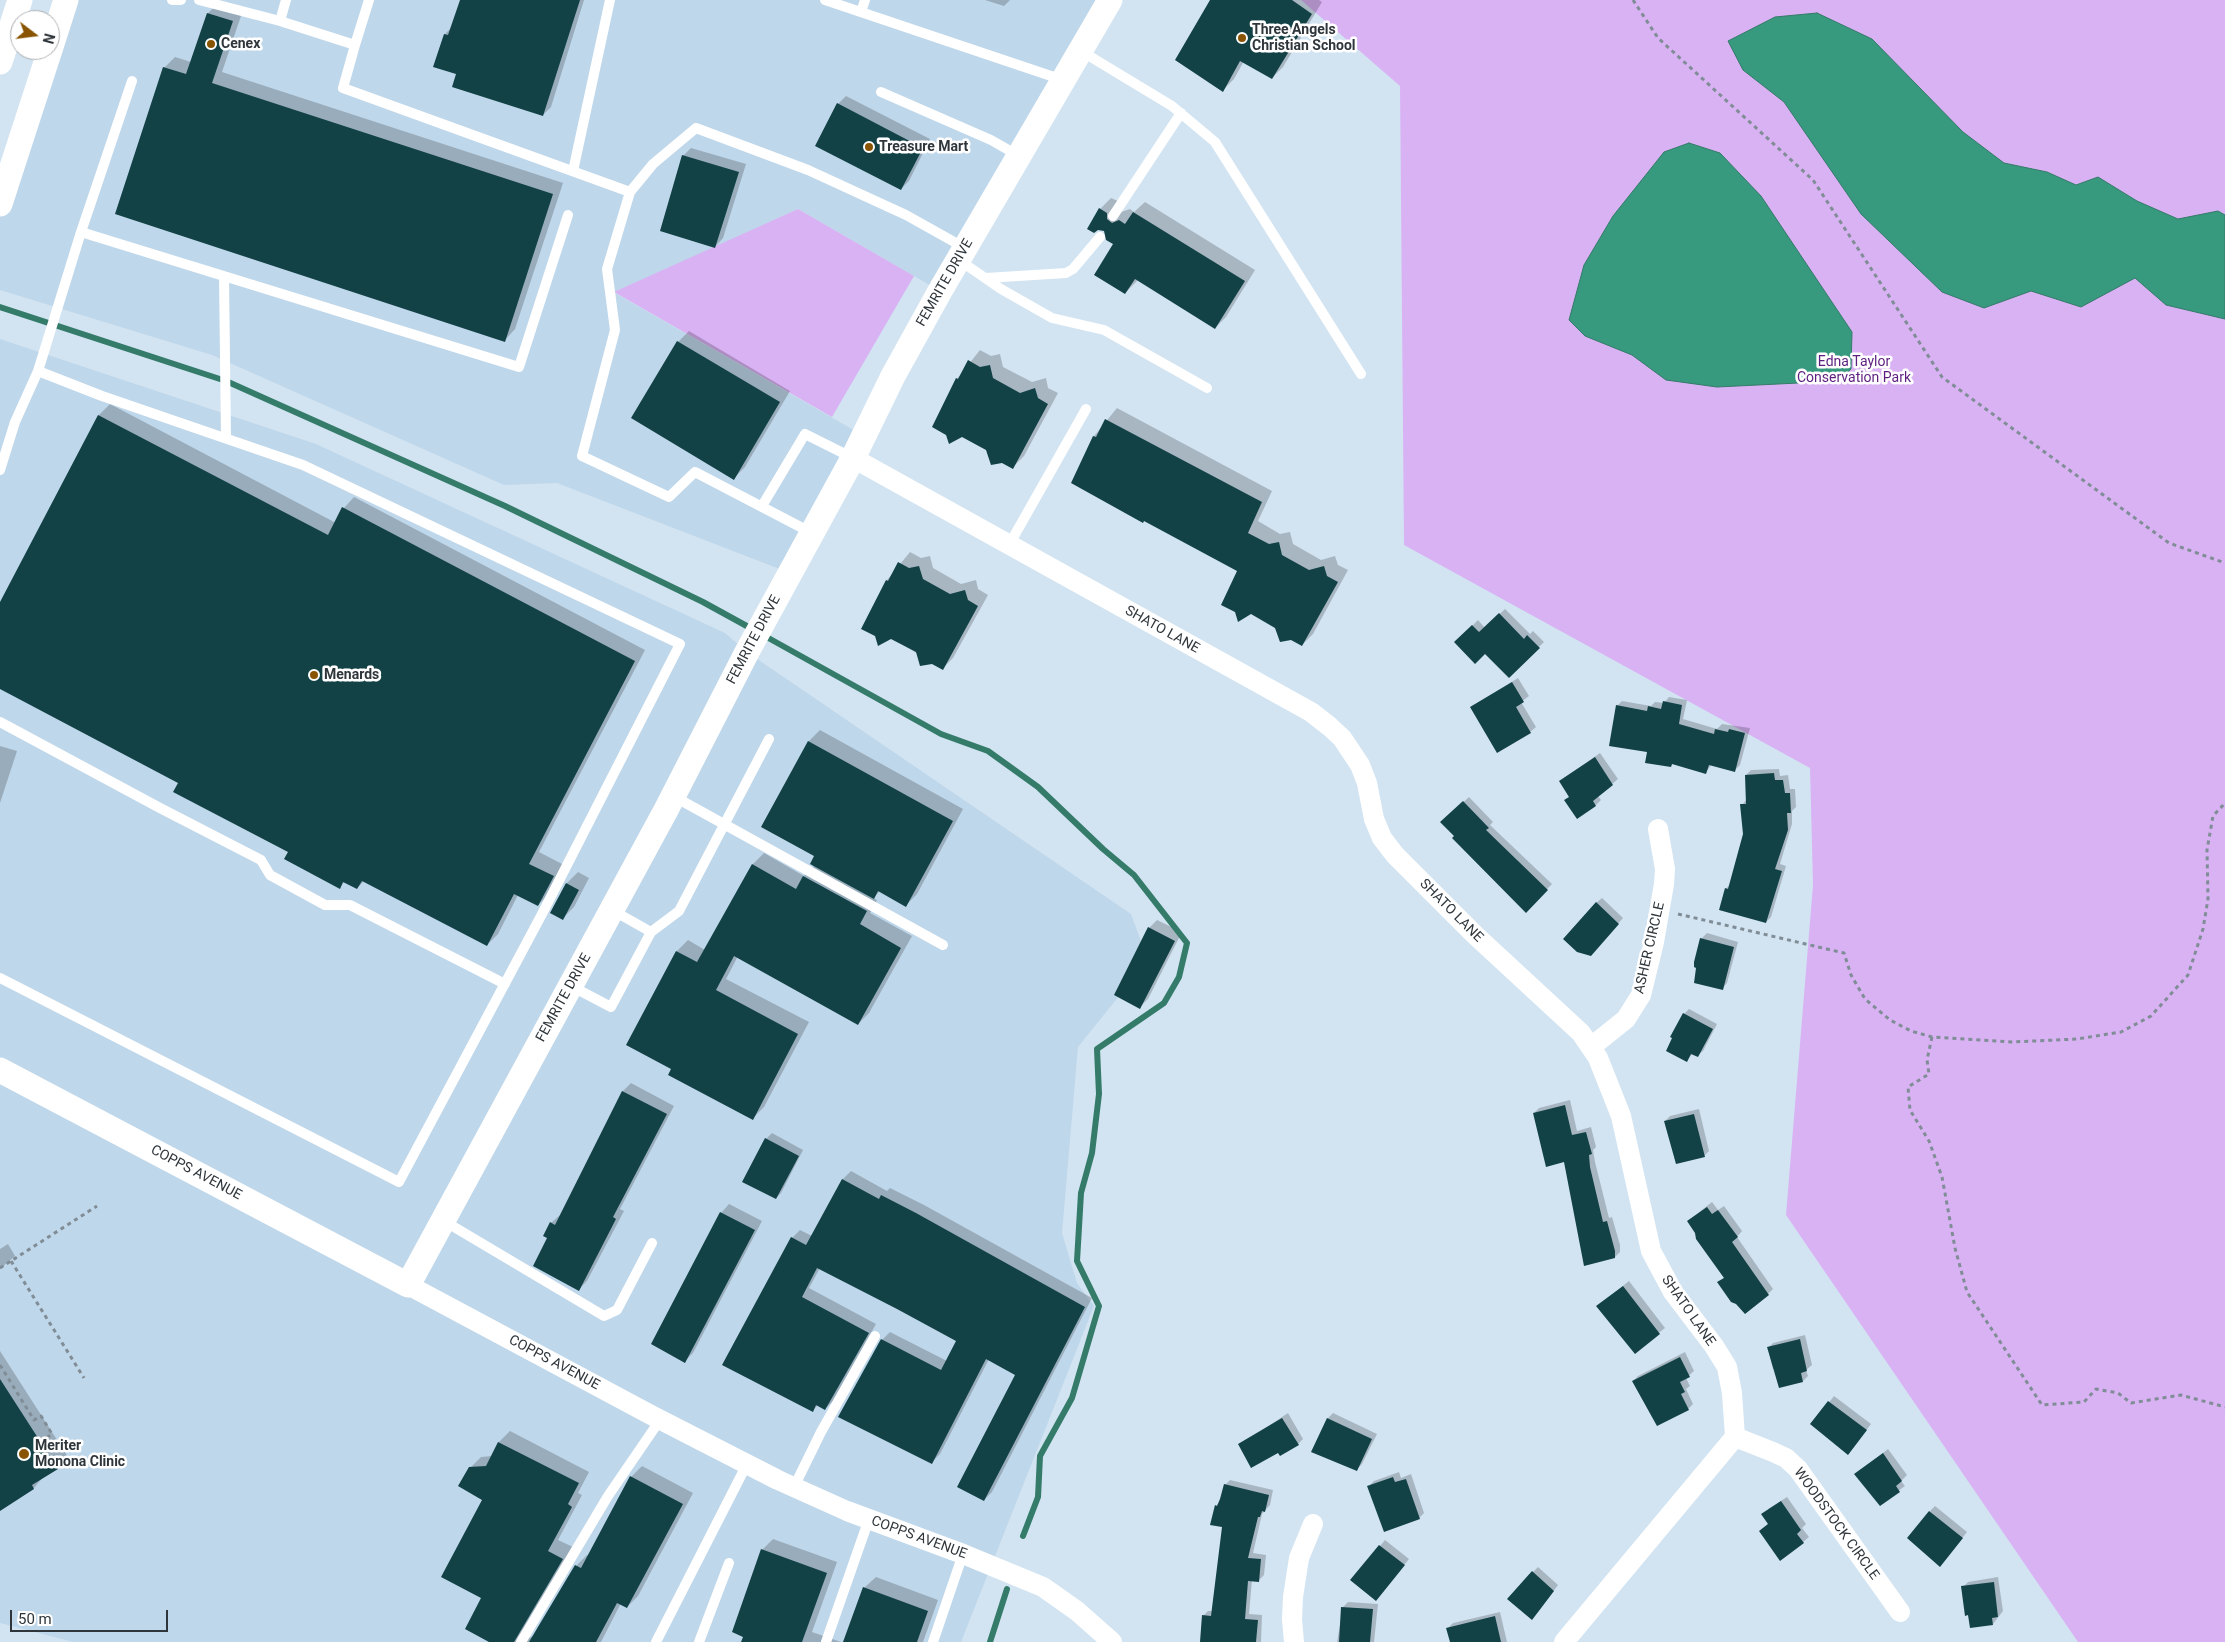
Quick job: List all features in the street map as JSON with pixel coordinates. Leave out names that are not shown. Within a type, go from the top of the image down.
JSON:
[{"type":"street","points":[[0,62],[20,0]]},
{"type":"street","points":[[60,19],[66,0]]},
{"type":"street","name":"FEMRITE DRIVE","points":[[408,1285],[612,910],[751,645],[854,458],[893,376],[961,253],[1110,0]]},
{"type":"street","points":[[0,204],[47,60]]},
{"type":"street","name":"SHATO LANE","points":[[854,458],[1311,712],[1342,738],[1360,765],[1367,783],[1374,819],[1382,838],[1395,855],[1474,936],[1581,1033],[1591,1047],[1605,1072],[1621,1116],[1651,1251],[1673,1292],[1714,1346],[1726,1367],[1732,1393],[1735,1437]]},
{"type":"street","name":"ASHER CIRCLE","points":[[1591,1047],[1600,1042],[1626,1019],[1641,995],[1660,910],[1665,869],[1658,829]]},
{"type":"street","name":"COPPS AVENUE","points":[[0,1070],[746,1464],[869,1519],[1044,1587],[1090,1621],[1112,1642]]},
{"type":"street","points":[[1564,1642],[1735,1437]]},
{"type":"street","name":"WOODSTOCK CIRCLE","points":[[1735,1437],[1786,1458],[1798,1469],[1900,1612]]},
{"type":"street","points":[[1294,1642],[1293,1597],[1299,1558],[1313,1524]]},
{"type":"lane","points":[[172,0],[181,0]]},
{"type":"lane","points":[[200,0],[280,21],[356,45]]},
{"type":"lane","points":[[280,21],[286,0]]},
{"type":"lane","points":[[369,0],[343,88],[630,192]]},
{"type":"lane","points":[[573,171],[610,0]]},
{"type":"lane","points":[[825,0],[1063,80]]},
{"type":"lane","points":[[861,12],[865,0]]},
{"type":"lane","points":[[1080,51],[1181,113],[1215,142],[1361,374]]},
{"type":"lane","points":[[0,470],[15,422],[38,370],[81,232],[132,82]]},
{"type":"lane","points":[[880,92],[991,140],[1019,156]]},
{"type":"lane","points":[[1113,216],[1181,113]]},
{"type":"lane","points":[[812,532],[695,472],[669,496],[582,456],[615,330],[607,269],[630,192],[653,164],[696,128],[808,170],[906,215],[961,253],[986,278],[1052,318],[1104,330],[1208,388]]},
{"type":"lane","points":[[81,232],[519,367],[568,215]]},
{"type":"lane","points":[[986,278],[1066,273],[1073,269],[1100,237]]},
{"type":"lane","points":[[224,277],[226,438]]},
{"type":"lane","points":[[0,978],[399,1182],[680,644],[303,465],[102,396],[38,370]]},
{"type":"lane","points":[[1009,545],[1086,409]]},
{"type":"lane","points":[[762,506],[805,434],[854,458]]},
{"type":"lane","points":[[0,722],[261,860],[270,875],[325,905],[350,905],[504,984]]},
{"type":"lane","points":[[571,986],[611,1007],[651,932],[679,911],[769,740]]},
{"type":"lane","points":[[673,796],[943,945]]},
{"type":"lane","points":[[612,910],[651,932]]},
{"type":"lane","points":[[443,1221],[604,1316],[617,1310],[652,1243]]},
{"type":"lane","points":[[794,1487],[875,1336]]},
{"type":"lane","points":[[521,1642],[608,1496],[660,1420]]},
{"type":"lane","points":[[656,1642],[746,1464]]},
{"type":"lane","points":[[826,1642],[869,1519]]},
{"type":"lane","points":[[933,1642],[963,1554]]},
{"type":"lane","points":[[699,1642],[729,1563]]},
{"type":"path","points":[[1633,0],[1658,38],[1813,180],[1942,377],[2169,543],[2225,563]]},
{"type":"path","points":[[1660,910],[1844,953],[1851,975],[1865,999],[1890,1020],[1911,1031],[1932,1037],[2012,1042],[2078,1039],[2121,1032],[2151,1016],[2188,975],[2203,929],[2208,899],[2207,850],[2213,816],[2225,803]]},
{"type":"path","points":[[1932,1037],[1927,1060],[1929,1074],[1908,1087],[1910,1110],[1929,1141],[1942,1177],[1955,1248],[1967,1292],[2042,1405],[2084,1402],[2096,1389],[2118,1393],[2131,1403],[2180,1395],[2225,1407]]},
{"type":"path","points":[[0,1268],[97,1206]]},
{"type":"path","points":[[11,1261],[84,1378]]},
{"type":"path","points":[[0,1365],[34,1420],[41,1416],[52,1434],[43,1440]]},
{"type":"shaded area","points":[[66,0],[1110,0],[940,291],[798,209],[615,293],[864,436],[790,573],[557,483],[504,485],[212,355],[0,290],[0,204],[47,60],[60,60],[60,19]]},
{"type":"shaded area","points":[[1817,13],[1872,39],[1963,132],[2004,163],[2047,172],[2076,185],[2098,177],[2137,201],[2178,219],[2218,211],[2225,215],[2225,319],[2166,305],[2135,278],[2081,307],[2031,291],[1984,308],[1942,292],[1861,214],[1784,102],[1743,70],[1728,41],[1775,17]]},
{"type":"shaded area","points":[[1689,143],[1720,153],[1761,196],[1852,332],[1851,369],[1839,381],[1717,387],[1666,380],[1632,355],[1585,336],[1569,320],[1584,265],[1613,216],[1664,152]]},
{"type":"shaded area","points":[[0,339],[316,444],[725,633],[747,652],[1131,914],[1148,960],[1078,1047],[1062,1233],[1077,1283],[1094,1306],[961,1642],[73,1642],[0,1623]]},
{"type":"green space","name":"Edna Taylor Conservation Park","points":[[1301,0],[2225,0],[2225,1642],[2078,1642],[1786,1215],[1813,885],[1810,768],[1404,545],[1400,86]]},
{"type":"green space","points":[[798,209],[914,276],[832,417],[614,292]]},
{"type":"building","points":[[460,0],[580,0],[543,116],[452,87],[456,74],[433,67],[444,34],[448,35]]},
{"type":"building","name":"Three Angels Christian School","points":[[1210,0],[1292,0],[1312,14],[1272,79],[1240,61],[1223,92],[1175,60]]},
{"type":"building","points":[[207,13],[233,21],[212,83],[553,194],[505,342],[115,214],[163,67],[186,74]]},
{"type":"building","name":"Treasure Mart","points":[[837,103],[923,148],[901,190],[815,146]]},
{"type":"building","points":[[682,155],[739,172],[715,248],[660,231]]},
{"type":"building","points":[[1099,208],[1107,213],[1107,219],[1112,223],[1119,220],[1125,224],[1133,212],[1245,281],[1215,329],[1135,279],[1125,294],[1094,275],[1113,244],[1106,240],[1104,231],[1098,230],[1094,233],[1087,229]]},
{"type":"building","points":[[677,341],[780,402],[734,480],[631,418]]},
{"type":"building","points":[[968,360],[980,367],[990,365],[993,378],[1020,393],[1035,388],[1038,398],[1048,404],[1013,469],[1002,463],[991,465],[986,450],[962,437],[949,444],[946,435],[932,427],[956,378],[958,379]]},
{"type":"building","name":"Menards","points":[[98,415],[328,535],[342,507],[635,661],[529,864],[554,876],[538,906],[514,894],[487,946],[362,881],[357,889],[343,882],[340,889],[284,859],[288,852],[173,792],[178,783],[0,689],[0,602]]},
{"type":"building","points":[[1105,419],[1262,502],[1248,533],[1269,544],[1279,542],[1282,555],[1309,570],[1324,566],[1327,576],[1338,582],[1302,646],[1291,640],[1280,642],[1275,628],[1251,614],[1238,622],[1235,612],[1221,605],[1237,571],[1144,521],[1143,523],[1071,483],[1093,436],[1096,437]]},
{"type":"building","points":[[898,562],[909,568],[919,566],[923,579],[950,594],[965,590],[968,600],[978,606],[943,670],[932,664],[920,666],[916,652],[891,639],[878,646],[875,636],[861,629],[886,580],[888,581]]},
{"type":"building","points":[[1499,613],[1524,639],[1527,635],[1540,648],[1509,678],[1485,654],[1475,664],[1454,642],[1472,625],[1479,632]]},
{"type":"building","points":[[1512,682],[1524,702],[1516,707],[1531,733],[1497,753],[1470,707]]},
{"type":"building","points":[[1663,701],[1682,705],[1679,724],[1714,734],[1715,729],[1728,732],[1729,729],[1745,733],[1735,772],[1709,765],[1706,774],[1672,764],[1671,767],[1645,763],[1647,752],[1609,746],[1616,705],[1647,711],[1648,706],[1661,709]]},
{"type":"building","points":[[808,741],[953,821],[906,907],[878,891],[874,899],[810,864],[814,856],[761,827]]},
{"type":"building","points":[[1595,757],[1613,785],[1593,801],[1596,806],[1577,819],[1564,800],[1569,797],[1559,781]]},
{"type":"building","points":[[1774,773],[1775,780],[1783,780],[1785,793],[1790,793],[1791,813],[1787,813],[1788,830],[1775,869],[1782,871],[1766,923],[1719,910],[1725,888],[1728,889],[1743,834],[1740,804],[1746,804],[1745,775]]},
{"type":"building","points":[[1463,801],[1489,828],[1486,830],[1548,890],[1526,913],[1452,838],[1454,836],[1440,822]]},
{"type":"building","points":[[752,864],[796,889],[803,876],[867,911],[860,924],[901,948],[858,1025],[734,956],[716,990],[798,1034],[753,1120],[668,1075],[671,1069],[626,1045],[676,951],[697,962]]},
{"type":"building","points":[[566,883],[579,890],[563,920],[550,913]]},
{"type":"building","points":[[1596,902],[1619,924],[1591,956],[1577,952],[1563,939]]},
{"type":"building","points":[[1148,927],[1175,941],[1140,1009],[1114,995]]},
{"type":"building","points":[[1700,938],[1734,947],[1723,990],[1694,983],[1696,968],[1694,967],[1694,962]]},
{"type":"building","points":[[1683,1013],[1713,1029],[1698,1057],[1691,1054],[1687,1062],[1666,1051],[1672,1038],[1670,1037]]},
{"type":"building","points":[[622,1091],[667,1114],[613,1217],[616,1219],[579,1291],[533,1266],[547,1238],[543,1236],[550,1222],[555,1225]]},
{"type":"building","points":[[1565,1105],[1572,1135],[1586,1132],[1592,1154],[1589,1155],[1590,1167],[1603,1222],[1607,1221],[1615,1251],[1615,1258],[1584,1266],[1564,1162],[1546,1167],[1533,1113]]},
{"type":"building","points":[[1694,1114],[1705,1157],[1676,1164],[1664,1121]]},
{"type":"building","points":[[765,1138],[799,1156],[776,1199],[742,1182]]},
{"type":"building","points":[[842,1179],[879,1199],[881,1195],[916,1213],[1085,1307],[984,1501],[957,1487],[1015,1375],[986,1359],[932,1464],[838,1417],[881,1339],[941,1370],[956,1341],[897,1309],[817,1268],[802,1297],[869,1333],[825,1410],[816,1405],[813,1412],[722,1365],[791,1237],[806,1245]]},
{"type":"building","points":[[1707,1207],[1712,1214],[1718,1210],[1738,1237],[1732,1242],[1769,1295],[1745,1314],[1736,1304],[1731,1302],[1717,1282],[1724,1278],[1696,1239],[1695,1233],[1687,1221]]},
{"type":"building","points":[[720,1212],[755,1230],[685,1363],[651,1344]]},
{"type":"building","points":[[1623,1286],[1660,1334],[1635,1354],[1596,1306]]},
{"type":"building","points":[[1800,1339],[1807,1371],[1801,1373],[1803,1382],[1779,1388],[1767,1347]]},
{"type":"building","points":[[1680,1357],[1690,1377],[1680,1382],[1685,1392],[1681,1394],[1689,1410],[1657,1426],[1632,1381]]},
{"type":"building","name":"Meriter Monona Clinic","points":[[0,1379],[58,1469],[32,1485],[34,1489],[0,1511]]},
{"type":"building","points":[[1828,1401],[1867,1430],[1848,1455],[1810,1424]]},
{"type":"building","points":[[1282,1418],[1299,1445],[1280,1456],[1278,1453],[1251,1468],[1238,1444]]},
{"type":"building","points":[[1327,1418],[1372,1439],[1357,1471],[1311,1452]]},
{"type":"building","points":[[498,1442],[579,1483],[568,1504],[572,1507],[548,1551],[563,1559],[514,1642],[489,1642],[465,1629],[481,1598],[441,1577],[482,1500],[458,1486],[469,1467],[486,1466]]},
{"type":"building","points":[[1883,1453],[1902,1481],[1896,1486],[1900,1492],[1880,1506],[1854,1474]]},
{"type":"building","points":[[630,1476],[683,1504],[627,1608],[617,1603],[596,1642],[529,1642],[575,1565],[581,1568]]},
{"type":"building","points":[[1393,1477],[1395,1482],[1406,1479],[1420,1519],[1384,1532],[1367,1486]]},
{"type":"building","points":[[1224,1484],[1269,1495],[1265,1512],[1262,1511],[1260,1517],[1258,1517],[1248,1558],[1261,1559],[1259,1582],[1248,1581],[1245,1619],[1258,1620],[1256,1642],[1200,1642],[1202,1615],[1211,1616],[1222,1527],[1210,1525],[1215,1505],[1217,1506]]},
{"type":"building","points":[[1781,1501],[1801,1530],[1797,1534],[1804,1543],[1780,1561],[1759,1531],[1768,1524],[1761,1514]]},
{"type":"building","points":[[1929,1511],[1963,1538],[1940,1567],[1907,1538]]},
{"type":"building","points":[[1379,1545],[1405,1565],[1376,1601],[1350,1580]]},
{"type":"building","points":[[761,1549],[827,1573],[802,1642],[741,1642],[743,1637],[732,1632]]},
{"type":"building","points":[[1532,1571],[1554,1591],[1532,1620],[1507,1599]]},
{"type":"building","points":[[1994,1582],[1998,1617],[1992,1618],[1993,1625],[1970,1628],[1968,1615],[1965,1616],[1961,1586]]},
{"type":"building","points":[[863,1587],[928,1611],[917,1642],[843,1642]]},
{"type":"building","points":[[1341,1607],[1373,1609],[1370,1642],[1339,1642]]},
{"type":"building","points":[[1495,1616],[1501,1642],[1450,1642],[1446,1628]]},
{"type":"waterway","points":[[0,307],[226,381],[505,506],[703,602],[754,630]]},
{"type":"waterway","points":[[763,635],[941,734],[988,751],[1038,787],[1103,849],[1134,875],[1187,943],[1179,977],[1164,1003],[1097,1049],[1099,1094],[1092,1153],[1081,1193],[1077,1261],[1099,1306],[1072,1398],[1040,1456],[1038,1497],[1023,1536]]},
{"type":"waterway","points":[[990,1642],[1007,1589]]},
{"type":"place","name":"Three Angels Christian School","points":[[1242,38]]},
{"type":"place","name":"Cenex","points":[[211,44]]},
{"type":"place","name":"Treasure Mart","points":[[869,147]]},
{"type":"place","name":"Menards","points":[[314,675]]},
{"type":"place","name":"Meriter Monona Clinic","points":[[24,1454]]}]
